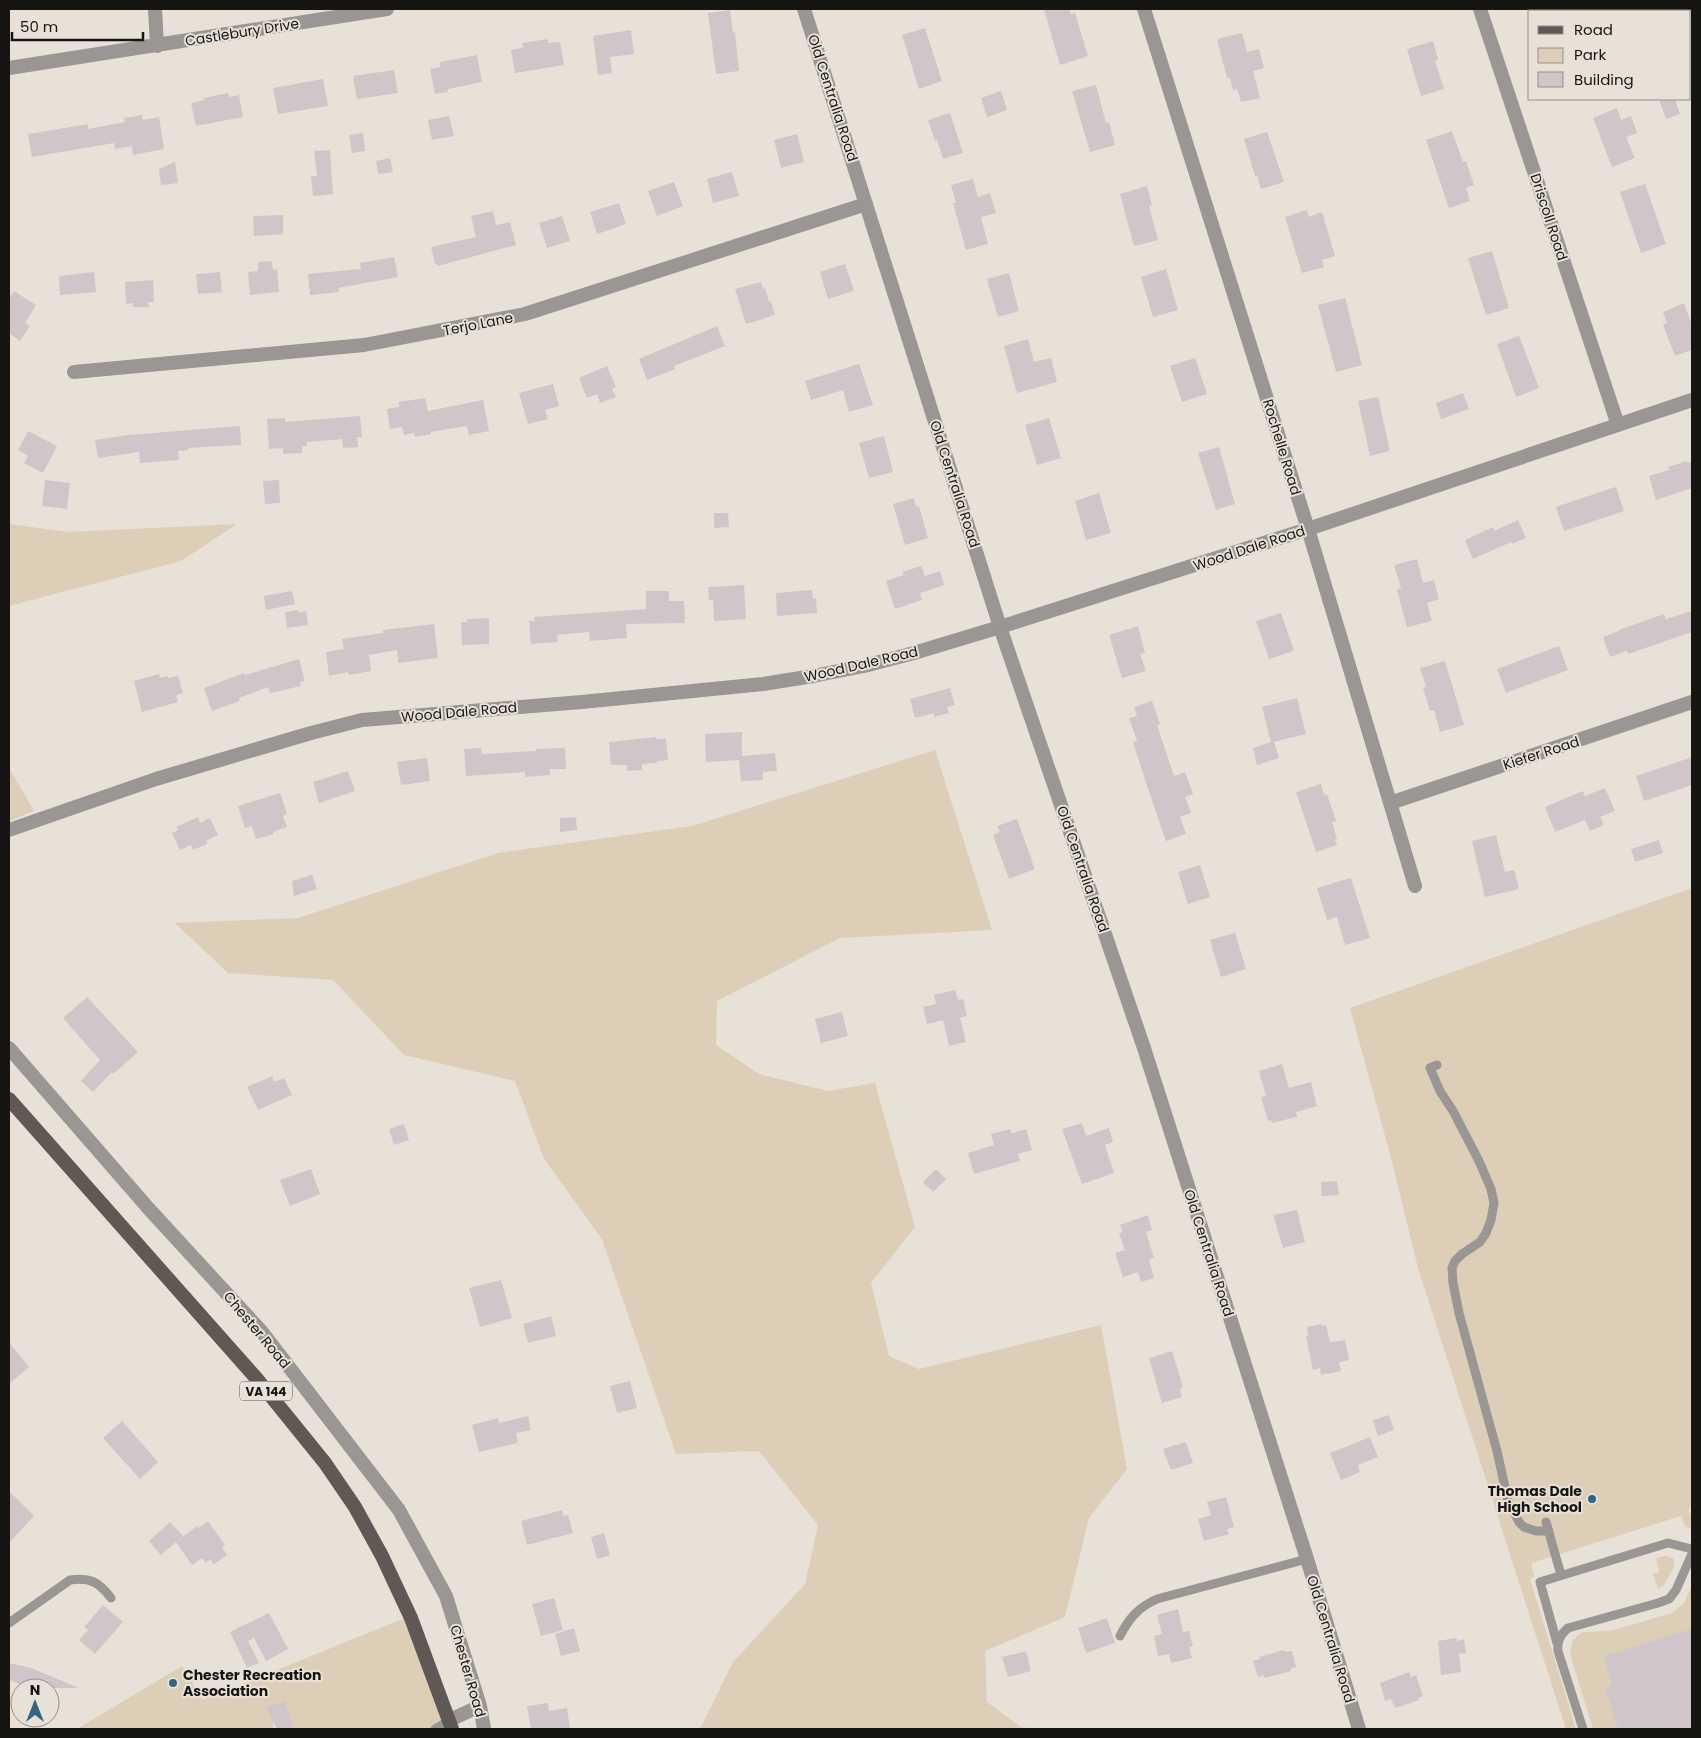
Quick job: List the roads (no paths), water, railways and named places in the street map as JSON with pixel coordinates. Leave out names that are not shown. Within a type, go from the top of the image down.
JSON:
[{"type":"main road","name":"VA 144","points":[[9,1099],[257,1379],[325,1463],[355,1507],[382,1556],[410,1618],[451,1724]]},
{"type":"street","points":[[155,9],[157,46]]},
{"type":"street","name":"Castlebury Drive","points":[[9,68],[387,9]]},
{"type":"street","name":"Old Centralia Road","points":[[804,9],[1000,627],[1141,1039],[1307,1559],[1359,1729]]},
{"type":"street","name":"Rochelle Road","points":[[1144,9],[1308,529],[1415,886]]},
{"type":"street","name":"Driscoll Road","points":[[1480,9],[1618,425]]},
{"type":"street","name":"Terjo Lane","points":[[74,372],[364,345],[526,314],[866,204]]},
{"type":"street","name":"Wood Dale Road","points":[[9,830],[156,780],[311,733],[362,720],[582,702],[762,684],[864,666],[1000,627],[1308,529],[1692,400]]},
{"type":"street","name":"Kiefer Road","points":[[1390,803],[1692,702]]},
{"type":"street","name":"Chester Road","points":[[9,1048],[149,1209],[262,1332],[399,1510],[446,1596],[480,1706],[484,1729]]},
{"type":"street","points":[[451,1724],[480,1706]]},
{"type":"lane","points":[[1437,1065],[1430,1068],[1440,1091],[1453,1111],[1479,1161],[1491,1189],[1494,1204],[1486,1233],[1480,1242],[1455,1261],[1452,1268],[1459,1314],[1497,1451],[1508,1501],[1519,1522],[1524,1527],[1536,1531],[1547,1526],[1561,1575]]},
{"type":"lane","points":[[1584,1729],[1558,1651],[1540,1582],[1668,1543],[1692,1549]]},
{"type":"lane","points":[[1557,1644],[1561,1634],[1568,1628],[1658,1604],[1669,1599],[1676,1590],[1692,1554]]},
{"type":"lane","points":[[1120,1636],[1128,1621],[1137,1611],[1157,1599],[1307,1559]]},
{"type":"lane","points":[[9,1623],[70,1580],[82,1579],[93,1581],[102,1587],[111,1598]]},
{"type":"lane","points":[[435,1729],[451,1724]]},
{"type":"place","name":"Thomas Dale High School","points":[[1592,1499]]},
{"type":"place","name":"Chester Recreation Association","points":[[173,1683]]}]
